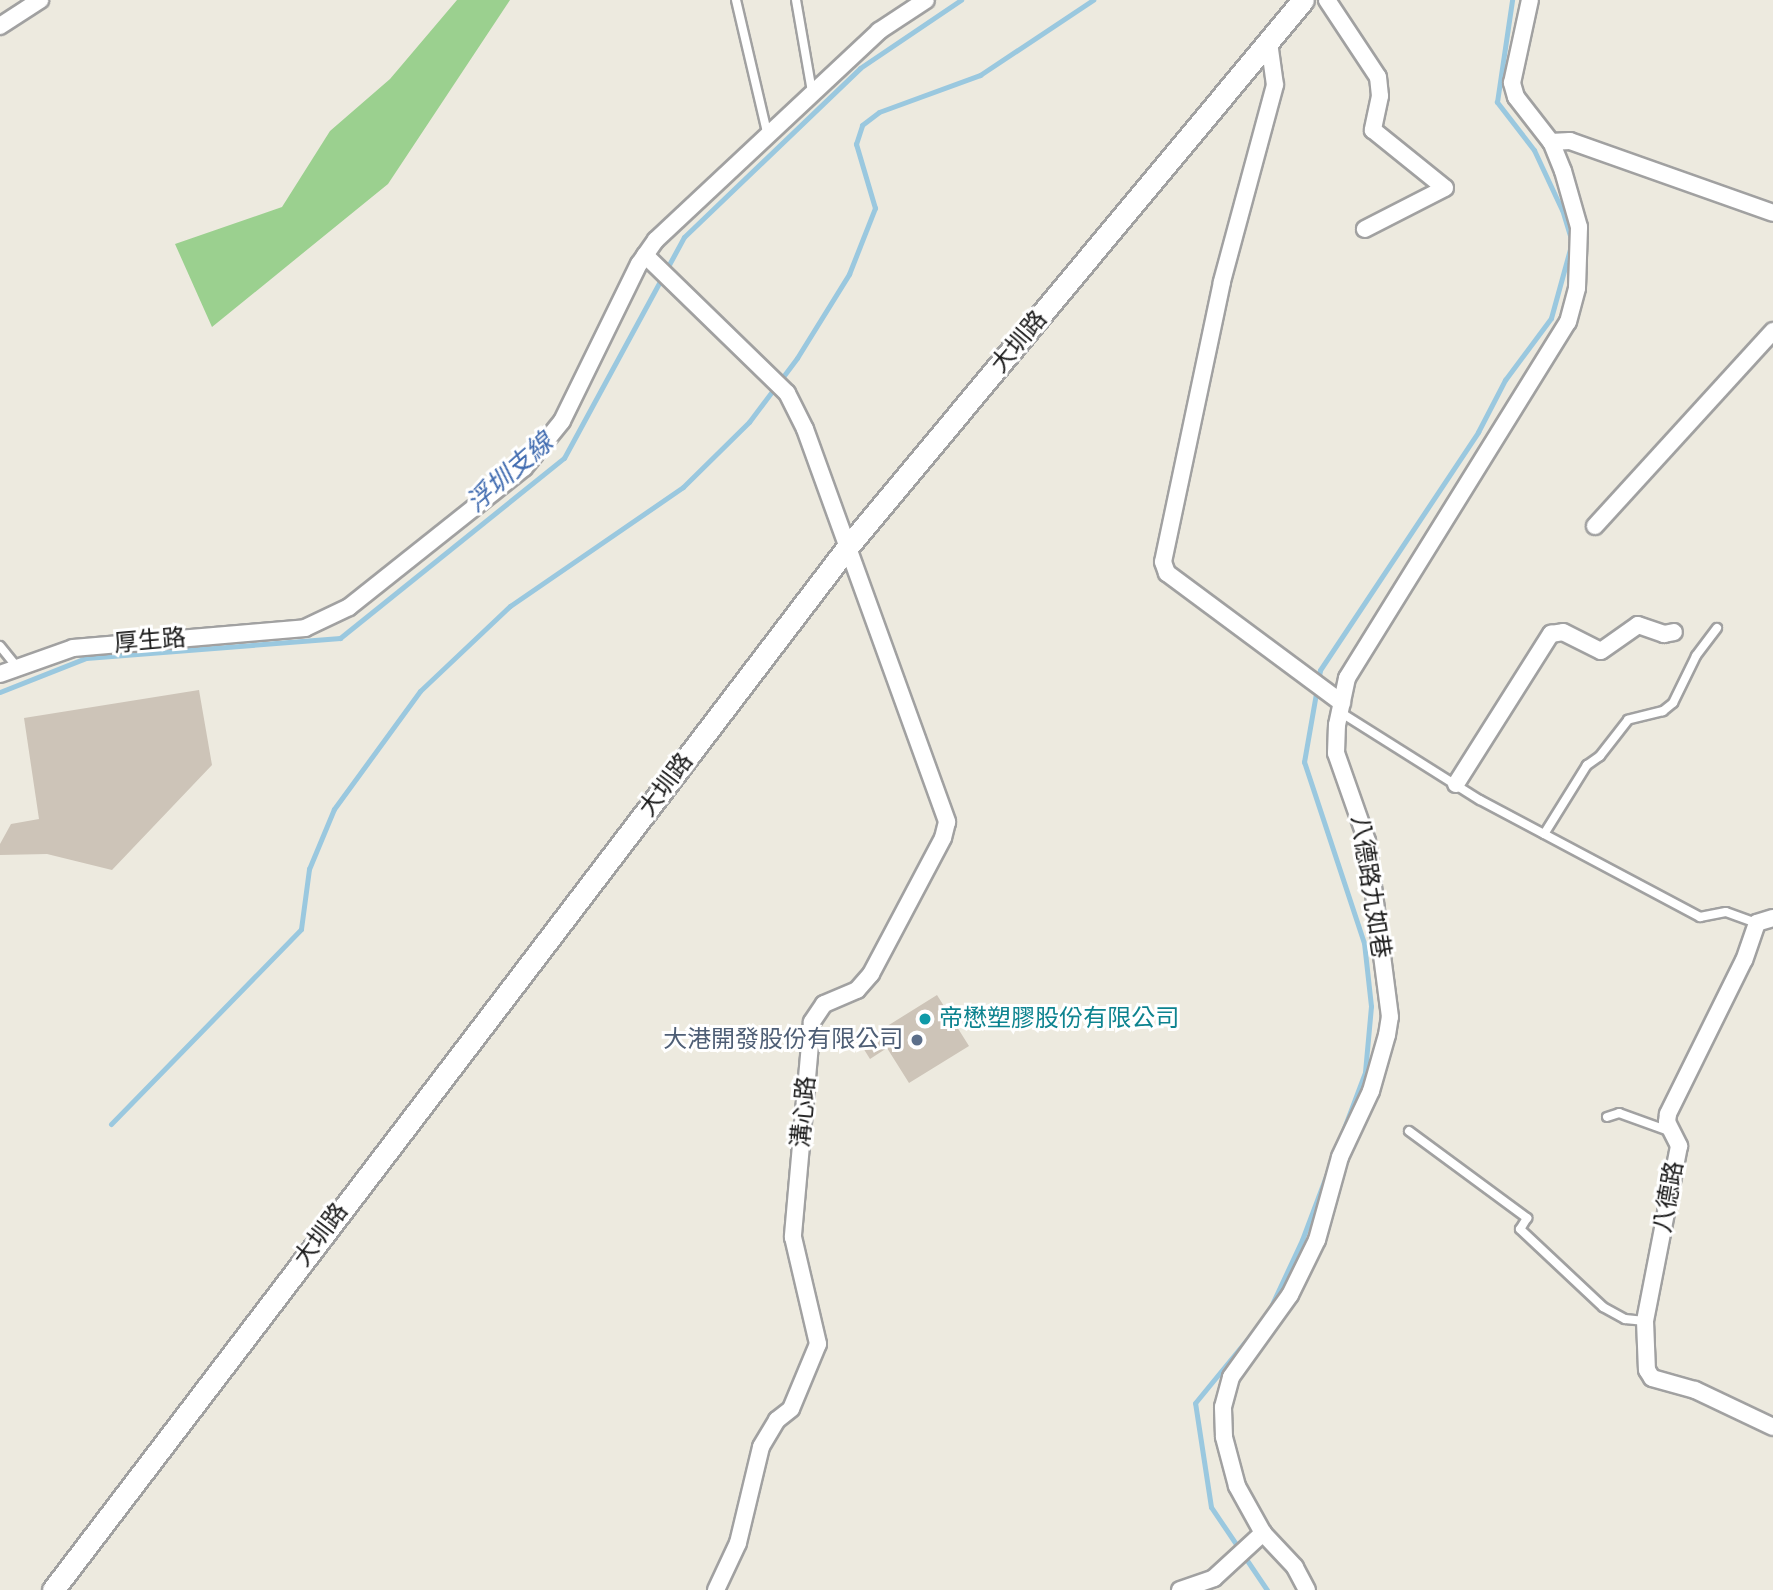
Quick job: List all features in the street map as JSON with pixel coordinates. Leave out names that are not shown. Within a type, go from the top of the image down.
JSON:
[{"type":"street","points":[[0,26],[40,0]]},
{"type":"street","points":[[645,255],[767,132],[811,92],[879,31],[926,0]]},
{"type":"street","name":"大圳路","points":[[53,1590],[846,549],[1303,0]]},
{"type":"street","points":[[1327,0],[1378,77],[1380,96],[1373,130],[1445,188],[1365,229]]},
{"type":"street","name":"八德路九如巷","points":[[1307,1590],[1295,1567],[1257,1538],[1237,1486],[1224,1437],[1226,1391],[1244,1357],[1290,1295],[1317,1240],[1340,1157],[1378,1072],[1390,1017],[1367,841],[1336,753],[1341,707],[1360,651],[1568,321],[1579,272],[1579,227],[1551,142],[1516,97],[1512,83],[1530,0]]},
{"type":"street","points":[[1269,42],[1276,85],[1222,282],[1163,562],[1167,573],[1309,675],[1327,690],[1341,707]]},
{"type":"street","points":[[1551,142],[1570,141],[1773,213]]},
{"type":"street","name":"溝心路","points":[[645,255],[778,384],[805,429],[846,549],[943,804],[946,830],[864,984],[824,1004],[812,1022],[793,1237],[818,1344],[791,1409],[777,1420],[761,1447],[738,1543],[716,1590]]},
{"type":"street","name":"厚生路","points":[[0,674],[16,666],[88,646],[305,628],[349,607],[538,454],[573,402],[645,255]]},
{"type":"street","points":[[1595,526],[1773,331]]},
{"type":"street","points":[[1455,784],[1551,634],[1563,632],[1577,637],[1597,651],[1638,625],[1664,634],[1674,632]]},
{"type":"street","name":"八德路","points":[[1765,920],[1668,1114],[1679,1146],[1645,1321],[1647,1370],[1652,1378],[1695,1390],[1773,1427]]},
{"type":"street","points":[[1180,1590],[1214,1578],[1232,1556],[1257,1538]]},
{"type":"lane","points":[[736,0],[767,132]]},
{"type":"lane","points":[[796,0],[811,92]]},
{"type":"lane","points":[[1544,834],[1587,765],[1600,756],[1628,720],[1663,711],[1673,704],[1696,656],[1717,628]]},
{"type":"lane","points":[[0,646],[16,666]]},
{"type":"lane","points":[[1341,707],[1455,784],[1700,916],[1726,912],[1765,920]]},
{"type":"lane","points":[[1607,1117],[1619,1112],[1672,1132]]},
{"type":"lane","points":[[1409,1131],[1527,1218],[1520,1229],[1603,1307],[1625,1319],[1645,1321]]},
{"type":"green space","points":[[457,0],[510,0],[388,184],[212,327],[175,244],[282,207],[330,131],[390,79]]},
{"type":"building","points":[[199,690],[212,765],[112,870],[47,854],[0,855],[0,844],[11,824],[39,819],[24,718]]},
{"type":"building","name":"帝懋塑膠股份有限公司","points":[[937,995],[969,1046],[909,1083],[887,1048],[870,1059],[860,1043]]},
{"type":"waterway","name":"浮圳支線","points":[[0,692],[86,658],[340,638],[564,458],[684,237],[860,68],[961,0]]},
{"type":"waterway","points":[[111,1124],[301,929],[309,869],[334,809],[420,691],[510,606],[683,487],[749,422],[797,358],[849,274],[875,208],[856,144],[862,125],[879,112],[980,75],[1093,0]]},
{"type":"waterway","points":[[1267,1590],[1211,1507],[1195,1403],[1267,1315],[1302,1240],[1365,1072],[1371,1006],[1364,943],[1304,762],[1320,670],[1478,432],[1505,380],[1551,318],[1572,242],[1562,210],[1534,150],[1497,102],[1512,0]]},
{"type":"place","name":"帝懋塑膠股份有限公司","points":[[925,1019]]},
{"type":"place","name":"大港開發股份有限公司","points":[[917,1040]]}]
